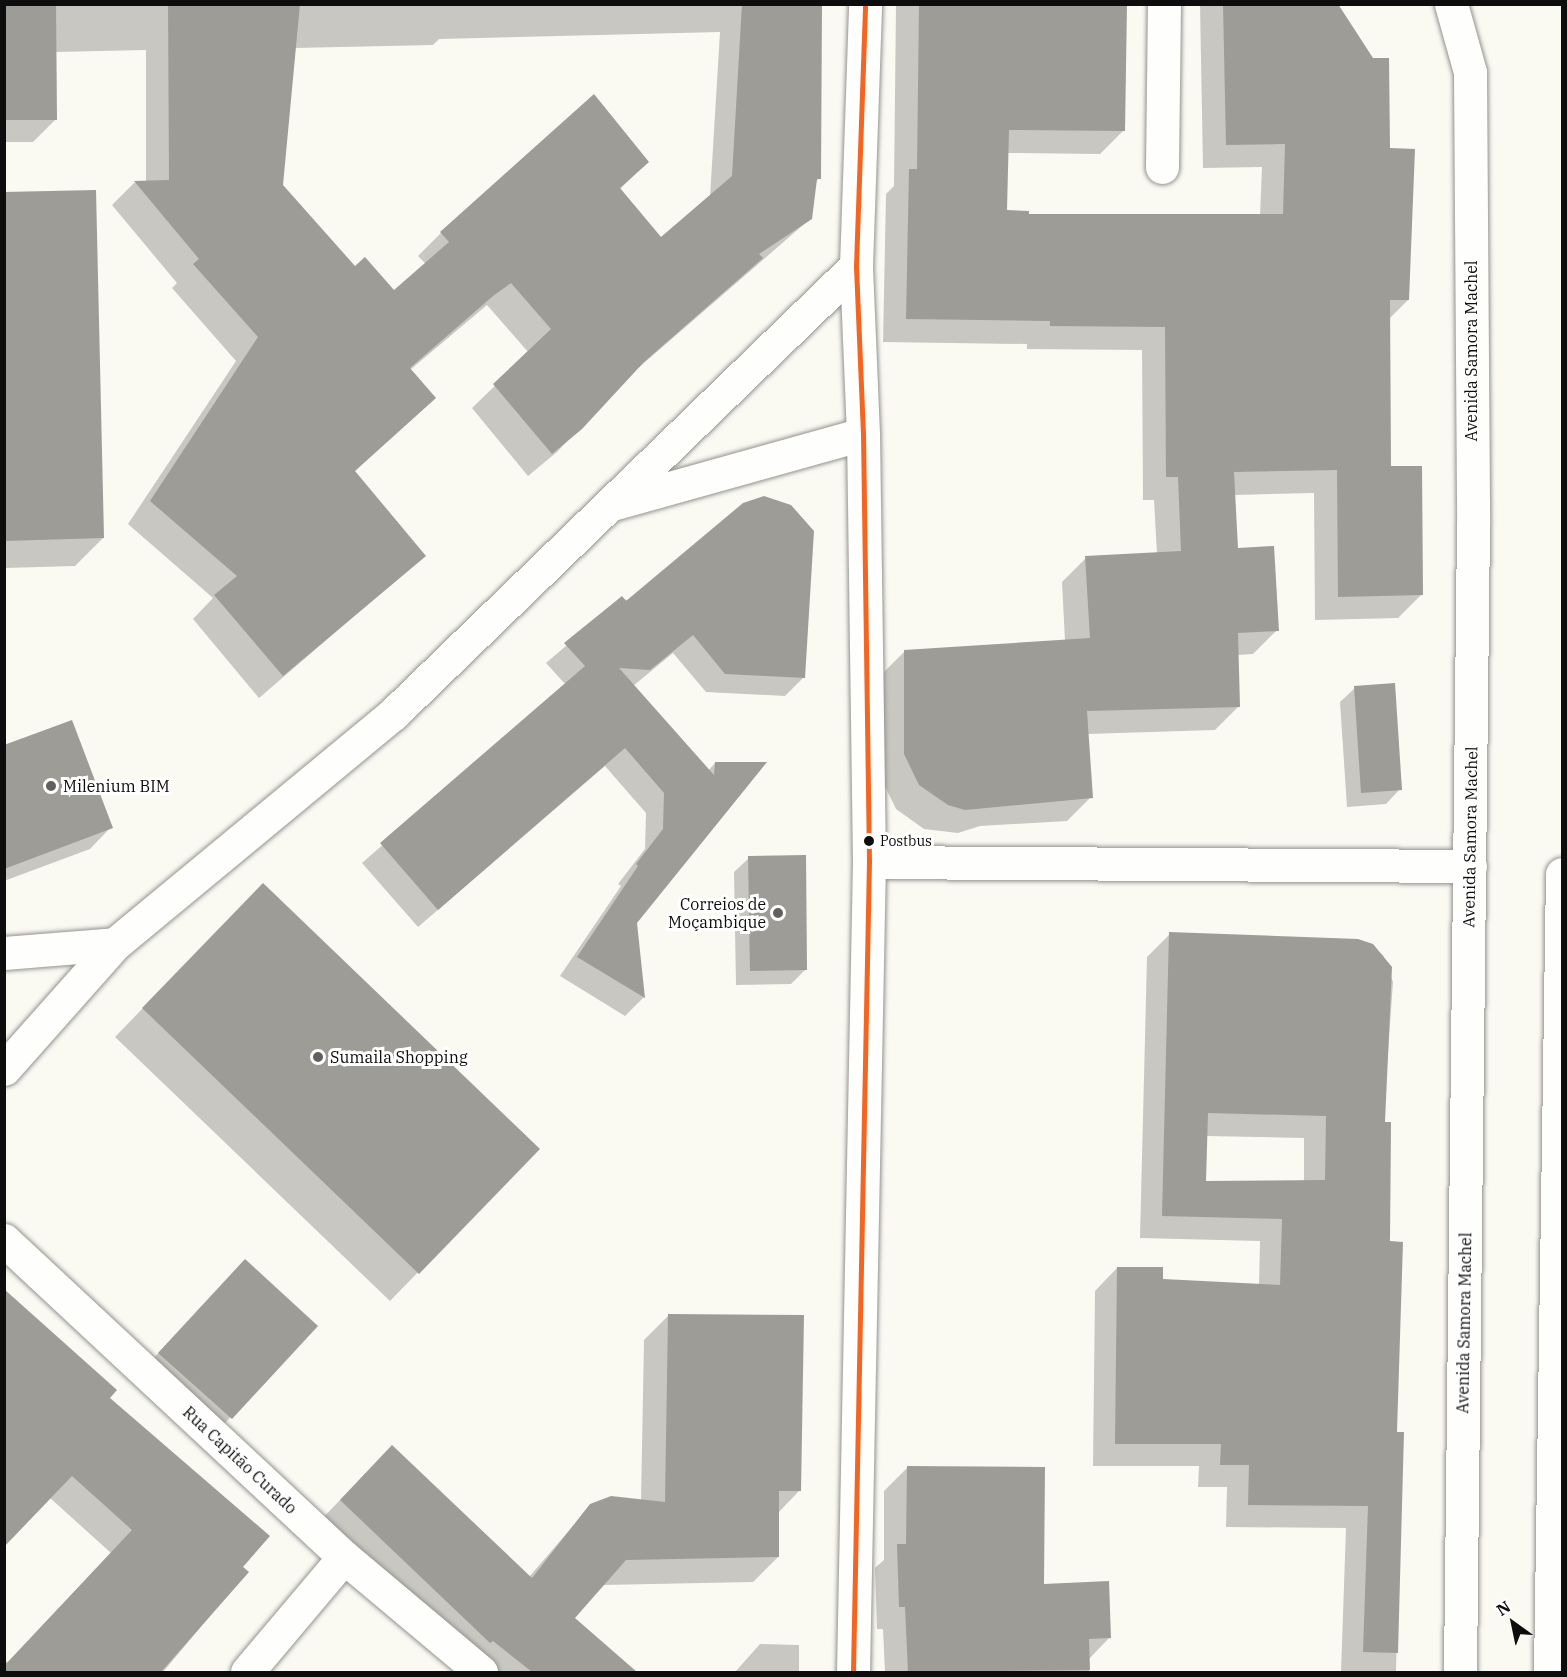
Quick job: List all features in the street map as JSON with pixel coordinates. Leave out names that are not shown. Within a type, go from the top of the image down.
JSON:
[{"type":"street","points":[[853,1672],[869,862],[863,434],[856,266],[865,4]]},
{"type":"street","points":[[1162,167],[1164,4]]},
{"type":"street","name":"Avenida Samora Machel","points":[[1451,4],[1470,72],[1470,866],[1460,1672]]},
{"type":"street","points":[[4,1069],[115,944],[393,714],[856,266]]},
{"type":"street","points":[[612,504],[863,434]]},
{"type":"street","points":[[869,862],[1470,866]]},
{"type":"street","points":[[1550,1672],[1558,1467],[1563,874]]},
{"type":"street","points":[[4,953],[115,944]]},
{"type":"street","name":"Rua Capitão Curado","points":[[4,1240],[344,1557],[481,1672]]},
{"type":"street","points":[[248,1672],[344,1557]]},
{"type":"building","points":[[4,4],[56,4],[57,120],[4,120]]},
{"type":"building","points":[[168,4],[300,4],[283,185],[355,266],[365,257],[394,290],[449,242],[440,232],[594,94],[649,162],[620,188],[661,237],[732,176],[742,4],[822,4],[821,179],[817,179],[812,219],[759,254],[763,258],[644,362],[582,429],[552,454],[493,384],[551,329],[511,283],[493,296],[410,368],[436,398],[355,471],[426,556],[283,676],[214,595],[237,576],[150,501],[258,337],[193,264],[199,259],[134,181],[169,180]]},
{"type":"building","points":[[919,4],[1127,4],[1125,131],[1009,130],[1007,210],[1029,211],[1029,214],[1283,214],[1285,144],[1226,145],[1223,4],[1338,4],[1373,58],[1389,58],[1390,148],[1415,149],[1409,300],[1390,300],[1391,466],[1422,466],[1423,595],[1338,597],[1337,470],[1234,472],[1238,548],[1274,546],[1279,631],[1238,633],[1240,707],[1087,711],[1093,798],[965,810],[948,805],[919,785],[904,754],[904,650],[1090,638],[1085,556],[1181,551],[1178,477],[1166,477],[1165,327],[1050,326],[1050,321],[906,319],[909,169],[917,169]]},
{"type":"building","points":[[96,190],[104,538],[4,541],[4,192]]},
{"type":"building","points":[[764,496],[791,505],[814,531],[805,678],[725,674],[693,635],[650,670],[619,668],[714,775],[715,762],[767,762],[637,923],[645,998],[577,957],[638,866],[636,864],[663,829],[664,793],[625,748],[438,910],[380,843],[585,666],[564,643],[622,596],[626,601],[743,503]]},
{"type":"building","points":[[1395,683],[1402,790],[1361,793],[1354,686]]},
{"type":"building","name":"Milenium BIM","points":[[72,720],[113,828],[4,869],[4,745]]},
{"type":"building","name":"Correios de Moçambique","points":[[806,855],[807,970],[750,971],[748,856]]},
{"type":"building","name":"Sumaila Shopping","points":[[263,883],[540,1149],[419,1274],[142,1008]]},
{"type":"building","points":[[1169,932],[1358,939],[1373,944],[1392,967],[1385,1122],[1391,1122],[1390,1241],[1403,1242],[1397,1432],[1404,1432],[1398,1653],[1363,1652],[1368,1506],[1248,1505],[1249,1465],[1220,1465],[1221,1444],[1115,1444],[1117,1267],[1163,1267],[1163,1279],[1280,1285],[1282,1219],[1162,1216]],"holes":[[[1208,1113],[1326,1116],[1325,1180],[1206,1181]]]},
{"type":"building","points":[[245,1259],[318,1326],[232,1419],[158,1353]]},
{"type":"building","points":[[4,1289],[117,1390],[110,1398],[270,1536],[243,1567],[249,1572],[161,1672],[4,1672],[4,1666],[132,1530],[72,1476],[4,1547]]},
{"type":"building","points":[[668,1314],[804,1315],[801,1491],[779,1491],[779,1557],[626,1560],[575,1618],[637,1672],[532,1672],[493,1641],[490,1643],[340,1500],[392,1445],[532,1578],[590,1504],[611,1496],[665,1502]]},
{"type":"building","points":[[907,1466],[1045,1467],[1044,1584],[1109,1581],[1111,1638],[1089,1639],[1090,1670],[908,1672],[905,1607],[899,1607],[897,1544],[906,1544]]},
{"type":"transit line","points":[[853,1672],[869,862],[863,434],[856,266],[865,4]]},
{"type":"place","name":"Milenium BIM","points":[[51,786]]},
{"type":"place","name":"Postbus","points":[[869,841]]},
{"type":"place","name":"Correios de Moçambique","points":[[778,913]]},
{"type":"place","name":"Sumaila Shopping","points":[[318,1057]]}]
